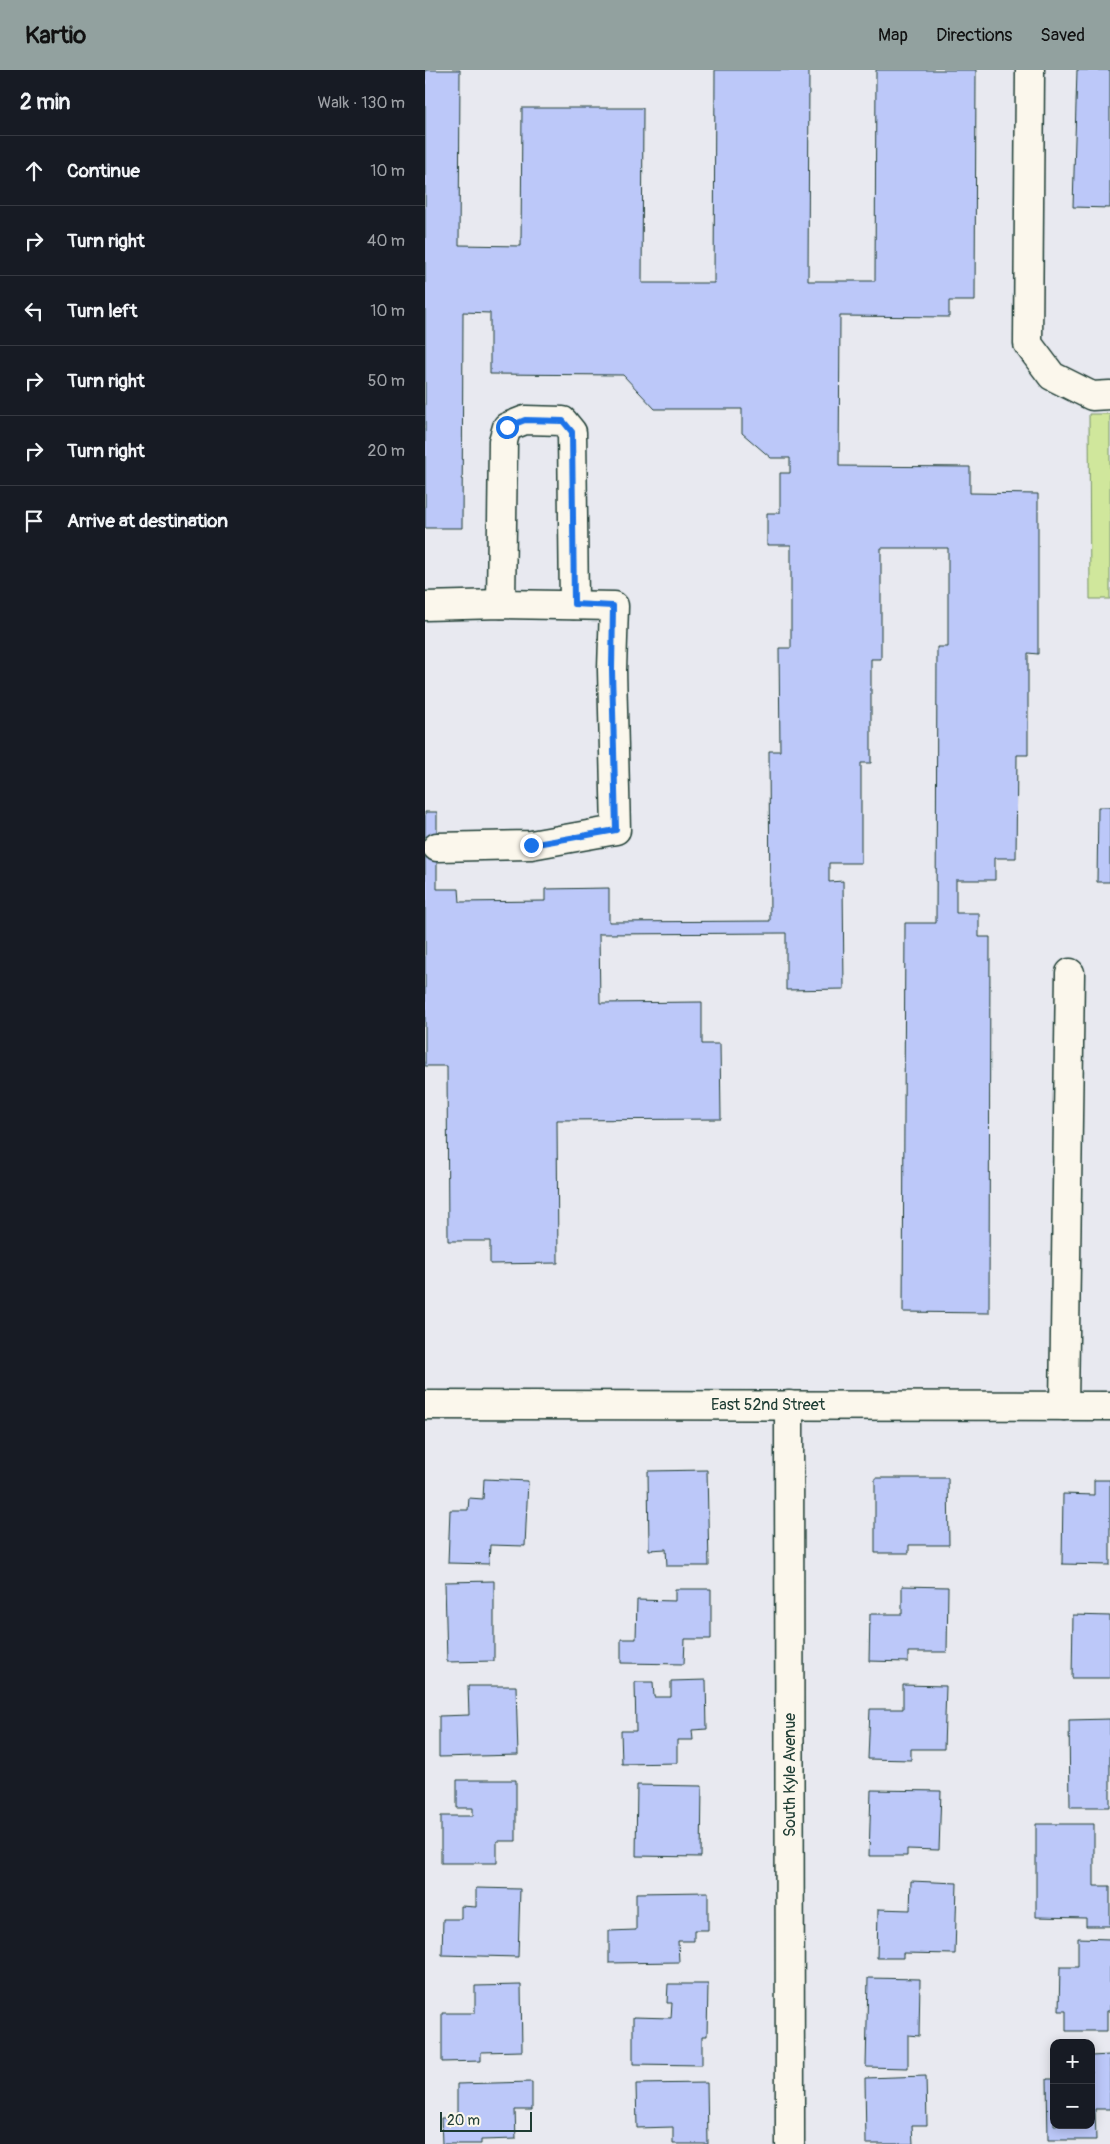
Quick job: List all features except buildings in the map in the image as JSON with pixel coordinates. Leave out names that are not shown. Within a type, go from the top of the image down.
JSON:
[{"type":"street","points":[[1030,70],[1028,344],[1053,376],[1093,396],[1110,395]]},
{"type":"street","points":[[501,604],[503,441],[507,427],[525,420],[563,421],[572,432],[574,604]]},
{"type":"street","points":[[425,606],[574,604],[613,606],[612,670],[616,830],[531,845],[437,847]]},
{"type":"street","points":[[1065,1406],[1070,973]]},
{"type":"street","name":"East 52nd Street","points":[[425,1405],[1110,1406]]},
{"type":"street","name":"South Kyle Avenue","points":[[789,1405],[790,2144]]},
{"type":"green space","points":[[1089,414],[1110,414],[1110,599],[1090,599]]},
{"type":"route","points":[[507,427],[525,420],[563,421],[572,432],[574,604],[613,606],[612,670],[616,830],[531,845]]}]
